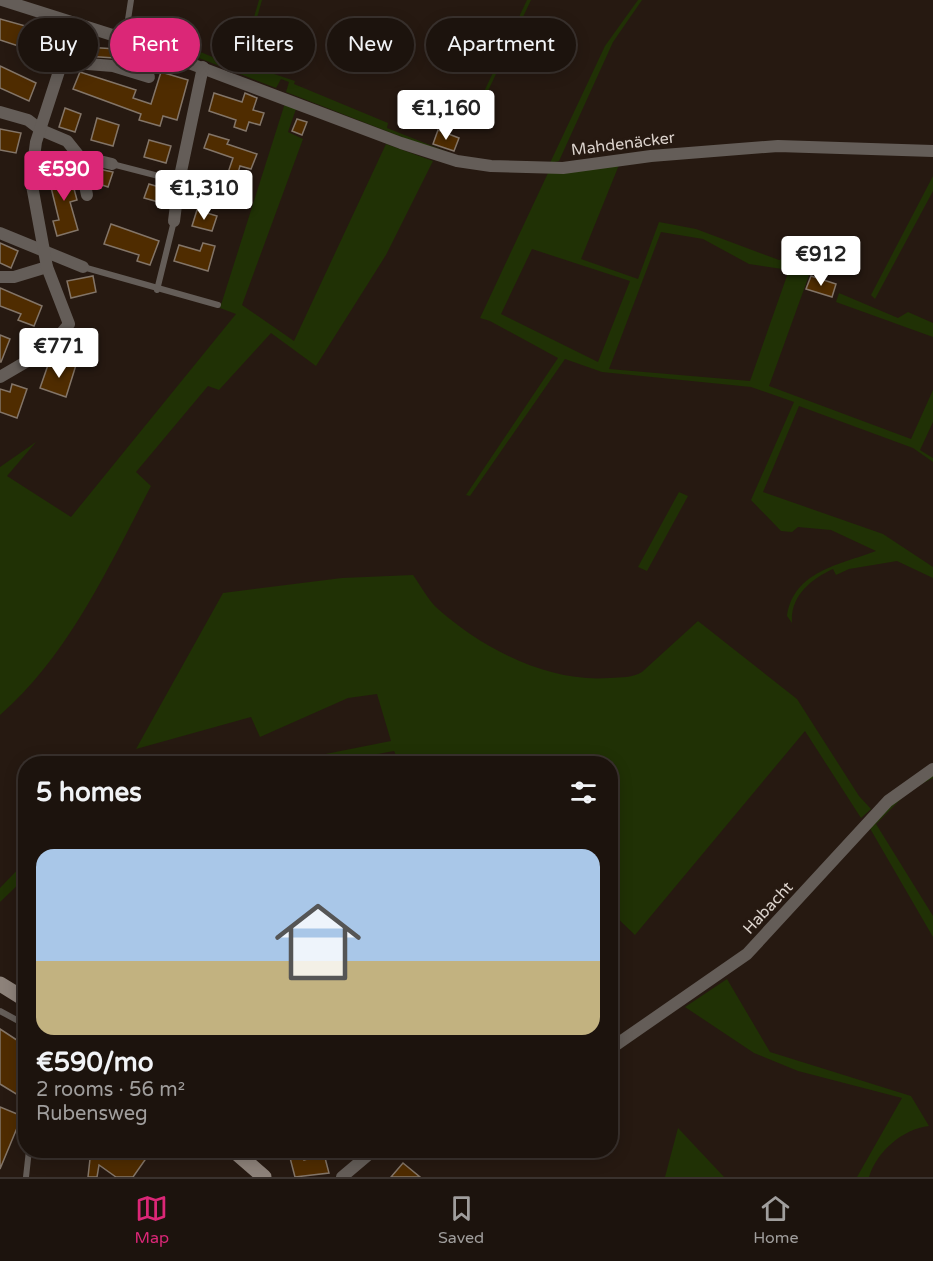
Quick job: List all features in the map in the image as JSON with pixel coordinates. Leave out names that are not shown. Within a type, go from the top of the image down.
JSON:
[{"type":"main road","points":[[0,984],[18,995]]},
{"type":"main road","points":[[242,1158],[264,1177]]},
{"type":"street","name":"Mahdenäcker","points":[[2,0],[57,18]]},
{"type":"street","points":[[98,65],[113,66],[149,77]]},
{"type":"street","name":"Mahdenäcker","points":[[200,66],[401,143],[457,161],[491,166],[562,168],[651,156],[778,146],[933,151]]},
{"type":"street","points":[[174,221],[179,182],[203,67]]},
{"type":"street","points":[[0,377],[48,349],[69,324],[43,252],[32,180],[41,130],[59,72]]},
{"type":"street","points":[[0,112],[28,120],[41,130],[67,141],[80,156],[87,195]]},
{"type":"street","points":[[80,156],[112,164]]},
{"type":"street","points":[[0,233],[83,267]]},
{"type":"street","points":[[0,277],[14,277],[47,267]]},
{"type":"street","name":"Habacht","points":[[618,1043],[747,954],[888,801],[933,769]]},
{"type":"street","points":[[342,1177],[364,1158]]},
{"type":"lane","points":[[128,18],[131,0]]},
{"type":"lane","points":[[112,164],[179,182]]},
{"type":"lane","points":[[157,290],[174,221]]},
{"type":"lane","points":[[83,267],[157,290],[218,305]]},
{"type":"lane","points":[[0,1011],[18,1021]]},
{"type":"lane","points":[[26,1177],[28,1158]]},
{"type":"lane","points":[[356,1158],[356,1165]]},
{"type":"green space","points":[[259,0],[262,0],[257,18],[254,18]]},
{"type":"green space","points":[[527,0],[531,0],[522,18],[519,18]]},
{"type":"green space","points":[[638,0],[642,0],[613,42],[559,161],[550,163],[605,46]]},
{"type":"green space","points":[[200,52],[212,57],[212,63],[200,58]]},
{"type":"green space","points":[[235,72],[268,72],[295,81],[294,84],[388,123],[387,128],[455,155],[448,155],[286,92],[289,82],[281,79],[276,88]]},
{"type":"green space","points":[[493,72],[497,72],[478,112],[475,111]]},
{"type":"green space","points":[[285,103],[296,109],[288,132],[303,139],[242,305],[294,341],[386,144],[433,161],[386,255],[316,366],[271,333],[219,390],[208,386],[136,472],[151,486],[103,578],[86,608],[47,665],[0,715],[0,467],[36,442],[7,476],[71,517],[236,314],[220,308]]},
{"type":"green space","points":[[619,165],[581,259],[638,279],[659,222],[696,229],[779,260],[792,257],[812,267],[769,386],[911,439],[933,390],[933,422],[920,450],[933,458],[933,462],[913,448],[799,406],[763,492],[883,534],[933,567],[933,578],[897,561],[849,569],[836,575],[833,569],[810,583],[798,597],[792,613],[792,623],[787,616],[791,601],[808,579],[833,566],[876,551],[831,530],[798,527],[792,532],[781,531],[751,500],[794,402],[751,387],[602,372],[565,359],[470,496],[466,495],[558,358],[490,321],[480,318],[548,173]],"holes":[[[661,232],[703,239],[749,264],[789,270],[750,381],[609,369]],[[532,249],[630,281],[598,362],[501,314]]]},
{"type":"green space","points":[[933,176],[933,191],[875,299],[871,295]]},
{"type":"green space","points":[[839,293],[898,318],[908,312],[933,323],[933,337],[836,302]]},
{"type":"green space","points":[[679,492],[688,496],[647,571],[638,567]]},
{"type":"green space","points":[[413,575],[434,605],[456,624],[496,650],[541,669],[587,678],[627,677],[642,672],[698,621],[797,699],[859,796],[871,809],[861,818],[805,731],[635,935],[618,919],[618,756],[396,756],[394,751],[367,756],[315,756],[391,741],[377,694],[348,698],[260,737],[251,717],[136,749],[223,593],[342,578]]},
{"type":"green space","points":[[933,774],[933,778],[910,790],[876,824],[933,916],[933,937],[868,825],[890,803]]},
{"type":"green space","points":[[18,869],[18,885],[0,902],[0,888]]},
{"type":"green space","points":[[727,979],[770,1052],[911,1096],[929,1126],[910,1132],[892,1143],[878,1158],[869,1177],[857,1177],[902,1098],[798,1071],[754,1053],[685,1007]]},
{"type":"green space","points":[[678,1128],[724,1177],[665,1177]]},
{"type":"building","points":[[0,19],[18,24],[18,46],[0,40]]},
{"type":"building","points":[[98,48],[110,49],[110,58],[98,57]]},
{"type":"building","points":[[0,66],[36,83],[29,101],[0,88]]},
{"type":"building","points":[[80,72],[136,90],[133,98],[151,104],[161,72],[188,80],[177,120],[163,116],[160,126],[139,120],[141,114],[73,89]]},
{"type":"building","points":[[214,93],[242,102],[245,93],[257,98],[253,110],[264,113],[260,125],[249,122],[246,131],[234,127],[236,120],[209,111]]},
{"type":"building","points":[[65,108],[81,114],[75,132],[59,127]]},
{"type":"building","points":[[97,118],[119,125],[113,146],[91,140]]},
{"type":"building","points":[[297,119],[307,122],[302,135],[292,131]]},
{"type":"building","points":[[0,129],[21,133],[16,153],[0,150]]},
{"type":"building","points":[[438,130],[459,138],[454,151],[433,144]]},
{"type":"building","points":[[209,134],[229,140],[227,144],[257,154],[251,169],[240,166],[234,186],[243,189],[239,202],[220,196],[233,158],[204,148]]},
{"type":"building","points":[[149,140],[171,146],[166,163],[144,157]]},
{"type":"building","points":[[94,168],[113,172],[108,187],[93,182]]},
{"type":"building","points":[[69,170],[77,200],[70,202],[78,230],[57,236],[53,221],[59,220],[48,175]]},
{"type":"building","points":[[149,184],[166,189],[162,203],[144,198]]},
{"type":"building","points":[[197,210],[217,216],[212,231],[192,226]]},
{"type":"building","points":[[111,224],[159,241],[150,265],[137,261],[139,255],[104,244]]},
{"type":"building","points":[[0,243],[18,251],[11,268],[0,263]]},
{"type":"building","points":[[203,243],[215,246],[208,271],[174,261],[179,245],[200,251]]},
{"type":"building","points":[[93,276],[96,292],[71,298],[67,281]]},
{"type":"building","points":[[811,276],[836,284],[832,297],[806,289]]},
{"type":"building","points":[[0,288],[42,306],[34,326],[18,320],[21,314],[0,306]]},
{"type":"building","points":[[0,335],[10,339],[1,362],[0,362]]},
{"type":"building","points":[[64,361],[76,365],[66,397],[40,388],[48,365],[61,369]]},
{"type":"building","points":[[12,384],[27,389],[17,418],[0,412],[0,389],[10,392]]},
{"type":"building","points":[[0,1029],[18,1041],[18,1095],[0,1084]]},
{"type":"building","points":[[0,1107],[18,1114],[18,1126],[0,1169]]},
{"type":"building","points":[[90,1158],[146,1158],[133,1177],[116,1177],[99,1165],[97,1177],[88,1177]]},
{"type":"building","points":[[290,1158],[303,1158],[304,1160],[325,1158],[329,1173],[295,1177]]},
{"type":"building","points":[[403,1163],[420,1177],[391,1177]]}]
